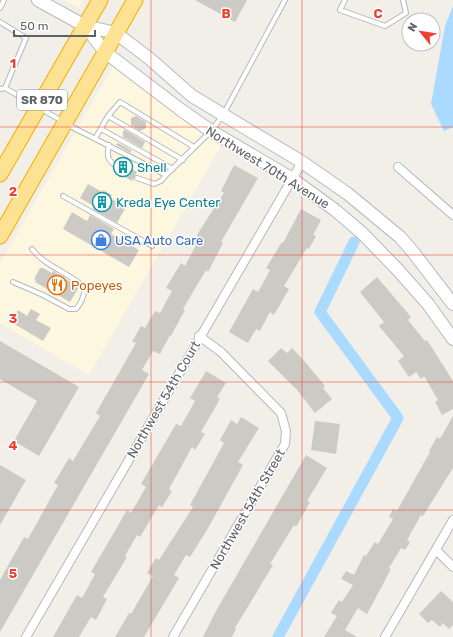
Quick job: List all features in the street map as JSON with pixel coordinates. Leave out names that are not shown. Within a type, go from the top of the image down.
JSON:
[{"type":"highway","name":"SR 870","points":[[0,174],[100,0]]},
{"type":"highway","name":"SR 870","points":[[0,236],[135,0]]},
{"type":"street","name":"Northwest 70th Avenue","points":[[38,0],[85,26],[116,33],[150,59],[192,96],[302,162],[348,194],[400,237],[414,252],[450,301]]},
{"type":"street","name":"Northwest 70th Avenue","points":[[85,26],[105,52],[180,110],[211,131],[291,178],[336,210],[362,233],[397,269],[432,310],[453,339]]},
{"type":"street","name":"Northwest 54th Court","points":[[26,637],[199,336],[291,178],[302,162]]},
{"type":"street","points":[[398,167],[453,215]]},
{"type":"street","points":[[432,310],[450,301]]},
{"type":"street","name":"Northwest 54th Street","points":[[174,637],[285,444],[286,431],[281,413],[221,352],[199,336]]},
{"type":"street","points":[[385,637],[453,520]]},
{"type":"street","points":[[436,550],[453,567]]},
{"type":"lane","points":[[0,8],[4,0]]},
{"type":"lane","points":[[137,178],[154,184],[161,181],[211,131],[222,115],[285,0]]},
{"type":"lane","points":[[345,0],[340,10],[385,26],[406,13],[403,0]]},
{"type":"lane","points":[[0,22],[26,38],[2,89],[166,175]]},
{"type":"lane","points":[[96,138],[108,116],[120,102],[194,147]]},
{"type":"lane","points":[[108,116],[183,160]]},
{"type":"lane","points":[[101,129],[173,169]]},
{"type":"lane","points":[[109,145],[106,154],[108,160],[120,168]]},
{"type":"lane","points":[[63,196],[152,246]]},
{"type":"lane","points":[[13,282],[43,294],[69,309],[76,309],[81,304],[85,295],[84,288],[76,280],[40,259],[32,249]]},
{"type":"shaded area","points":[[63,0],[83,0],[79,8]]},
{"type":"shaded area","points":[[115,63],[203,133],[222,144],[89,375],[0,323],[0,263]]},
{"type":"water","points":[[453,6],[453,127],[444,131],[431,104],[445,26]]},
{"type":"building","points":[[195,0],[247,0],[235,22]]},
{"type":"building","points":[[136,116],[146,122],[146,128],[140,131],[131,125],[131,118]]},
{"type":"building","name":"Shell","points":[[125,130],[145,142],[142,148],[123,137],[123,131]]},
{"type":"building","points":[[118,143],[131,150],[131,153],[116,145]]},
{"type":"building","name":"Shell","points":[[121,162],[137,172],[132,181],[115,171],[122,170],[119,164]]},
{"type":"building","points":[[234,165],[258,178],[221,242],[223,243],[208,272],[206,270],[183,309],[185,310],[171,336],[170,335],[160,354],[153,351],[142,370],[149,374],[0,632],[0,580],[24,537],[28,539],[58,485],[54,483],[69,458],[73,461],[100,416],[96,413],[136,343],[132,342],[141,326],[145,328],[155,311],[160,313],[172,291],[166,288],[181,263],[185,266],[196,245],[193,244],[200,230],[224,193],[221,191]]},
{"type":"building","name":"Kreda Eye Center","points":[[88,184],[102,192],[103,190],[112,195],[110,198],[126,207],[117,223],[93,209],[94,206],[80,198]]},
{"type":"building","points":[[301,209],[321,220],[313,235],[316,236],[284,286],[289,289],[274,315],[270,312],[260,331],[256,329],[248,343],[229,332],[253,289],[258,292],[270,270],[266,268],[282,242],[283,243]]},
{"type":"building","name":"USA Auto Care","points":[[72,212],[87,221],[90,215],[114,229],[111,234],[139,250],[129,267],[63,229]]},
{"type":"building","name":"Popeyes","points":[[40,268],[52,273],[53,271],[79,287],[70,302],[35,282],[36,280],[34,279]]},
{"type":"building","points":[[377,277],[411,317],[408,320],[425,341],[427,340],[453,381],[453,409],[442,415],[435,402],[438,400],[424,376],[421,379],[416,372],[409,377],[398,361],[404,356],[379,326],[384,322],[360,292]]},
{"type":"building","points":[[31,309],[40,314],[36,320],[51,328],[43,341],[11,322],[18,310],[27,316]]},
{"type":"building","points":[[0,341],[79,387],[39,456],[14,441],[37,401],[0,379]]},
{"type":"building","points":[[281,348],[287,353],[292,348],[325,386],[323,388],[332,399],[315,413],[297,390],[268,361]]},
{"type":"building","points":[[206,371],[226,383],[217,397],[220,399],[201,432],[205,434],[195,450],[192,447],[169,489],[172,491],[162,507],[159,505],[140,537],[137,535],[125,556],[127,557],[103,597],[107,599],[96,620],[91,617],[79,637],[53,637],[77,595],[82,598],[95,574],[91,572],[127,510],[131,513],[146,487],[141,484],[176,424],[181,426],[195,401],[190,398]]},
{"type":"building","points":[[453,416],[453,468],[423,516],[421,515],[407,540],[410,542],[405,550],[401,548],[389,568],[391,569],[367,614],[358,608],[345,630],[357,637],[324,637],[337,616],[331,613],[339,600],[342,602],[353,585],[341,579],[346,571],[354,575],[364,555],[366,556],[375,542],[378,544],[393,519],[389,517],[393,509],[397,511],[437,437],[440,439]]},
{"type":"building","points":[[241,417],[259,428],[238,462],[243,465],[207,530],[190,557],[186,555],[174,575],[179,578],[144,637],[115,637],[129,613],[131,614],[153,576],[147,573],[156,558],[159,560],[193,507],[190,505],[224,443],[220,440],[231,420],[237,424]]},
{"type":"building","points":[[315,421],[340,424],[336,454],[311,450]]},
{"type":"building","points":[[306,455],[327,468],[307,501],[310,502],[296,527],[294,525],[270,564],[273,565],[235,628],[236,629],[232,637],[203,637],[216,611]]},
{"type":"building","points":[[0,465],[26,480],[0,525]]},
{"type":"building","points":[[441,591],[453,602],[453,625],[449,629],[443,623],[440,627],[432,620],[428,623],[419,614]]},
{"type":"waterway","points":[[278,637],[398,418],[320,312],[354,242]]},
{"type":"place","name":"Shell","points":[[123,167]]},
{"type":"place","name":"Kreda Eye Center","points":[[102,202]]},
{"type":"place","name":"USA Auto Care","points":[[101,240]]},
{"type":"place","name":"Popeyes","points":[[57,285]]}]
